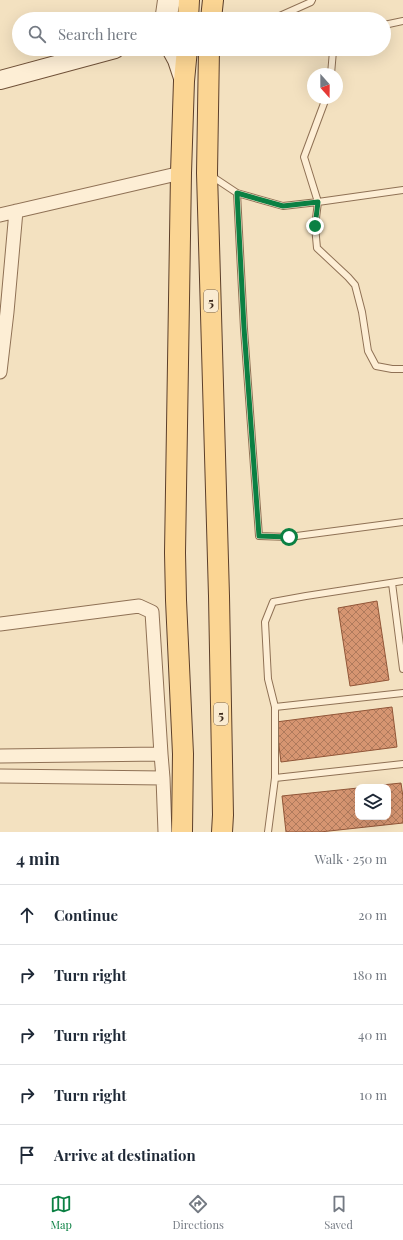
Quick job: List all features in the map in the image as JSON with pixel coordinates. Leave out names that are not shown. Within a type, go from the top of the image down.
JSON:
[{"type":"main road","points":[[168,12],[171,0]]},
{"type":"main road","points":[[188,12],[189,0]]},
{"type":"main road","points":[[212,12],[213,0]]},
{"type":"main road","points":[[0,69],[48,56]]},
{"type":"main road","points":[[0,80],[89,56]]},
{"type":"main road","points":[[175,56],[184,81]]},
{"type":"main road","points":[[182,832],[182,754],[175,553],[184,81],[186,56]]},
{"type":"main road","name":"5","points":[[209,56],[208,173],[219,596],[223,815],[222,832]]},
{"type":"street","points":[[0,215],[182,173]]},
{"type":"street","points":[[0,372],[16,211]]},
{"type":"street","points":[[0,624],[139,606],[152,612],[165,832]]},
{"type":"street","points":[[0,756],[161,754]]},
{"type":"street","points":[[0,776],[163,778]]},
{"type":"lane","points":[[159,12],[161,0]]},
{"type":"lane","points":[[289,12],[311,2],[312,0]]},
{"type":"lane","points":[[391,24],[403,21]]},
{"type":"lane","points":[[332,68],[333,56]]},
{"type":"lane","points":[[324,104],[304,157],[318,202],[315,226],[317,248],[356,285],[368,351],[376,366],[392,369],[403,369]]},
{"type":"lane","points":[[208,173],[237,193],[283,206],[403,190]]},
{"type":"lane","points":[[237,193],[244,328],[259,536],[289,537],[403,522]]},
{"type":"lane","points":[[268,832],[274,778],[275,707],[268,679],[264,622],[273,602],[403,581]]},
{"type":"lane","points":[[392,583],[403,669]]},
{"type":"lane","points":[[275,707],[403,693]]},
{"type":"lane","points":[[274,778],[403,764]]},
{"type":"building","points":[[377,601],[389,680],[350,686],[338,608]]},
{"type":"building","points":[[392,707],[397,747],[281,762],[276,722]]},
{"type":"building","points":[[401,783],[403,797],[403,823],[320,832],[286,832],[282,796],[355,788],[355,820],[391,820],[391,784]]},
{"type":"route","points":[[289,537],[259,536],[244,328],[237,193],[283,206],[318,202],[315,226]]}]
